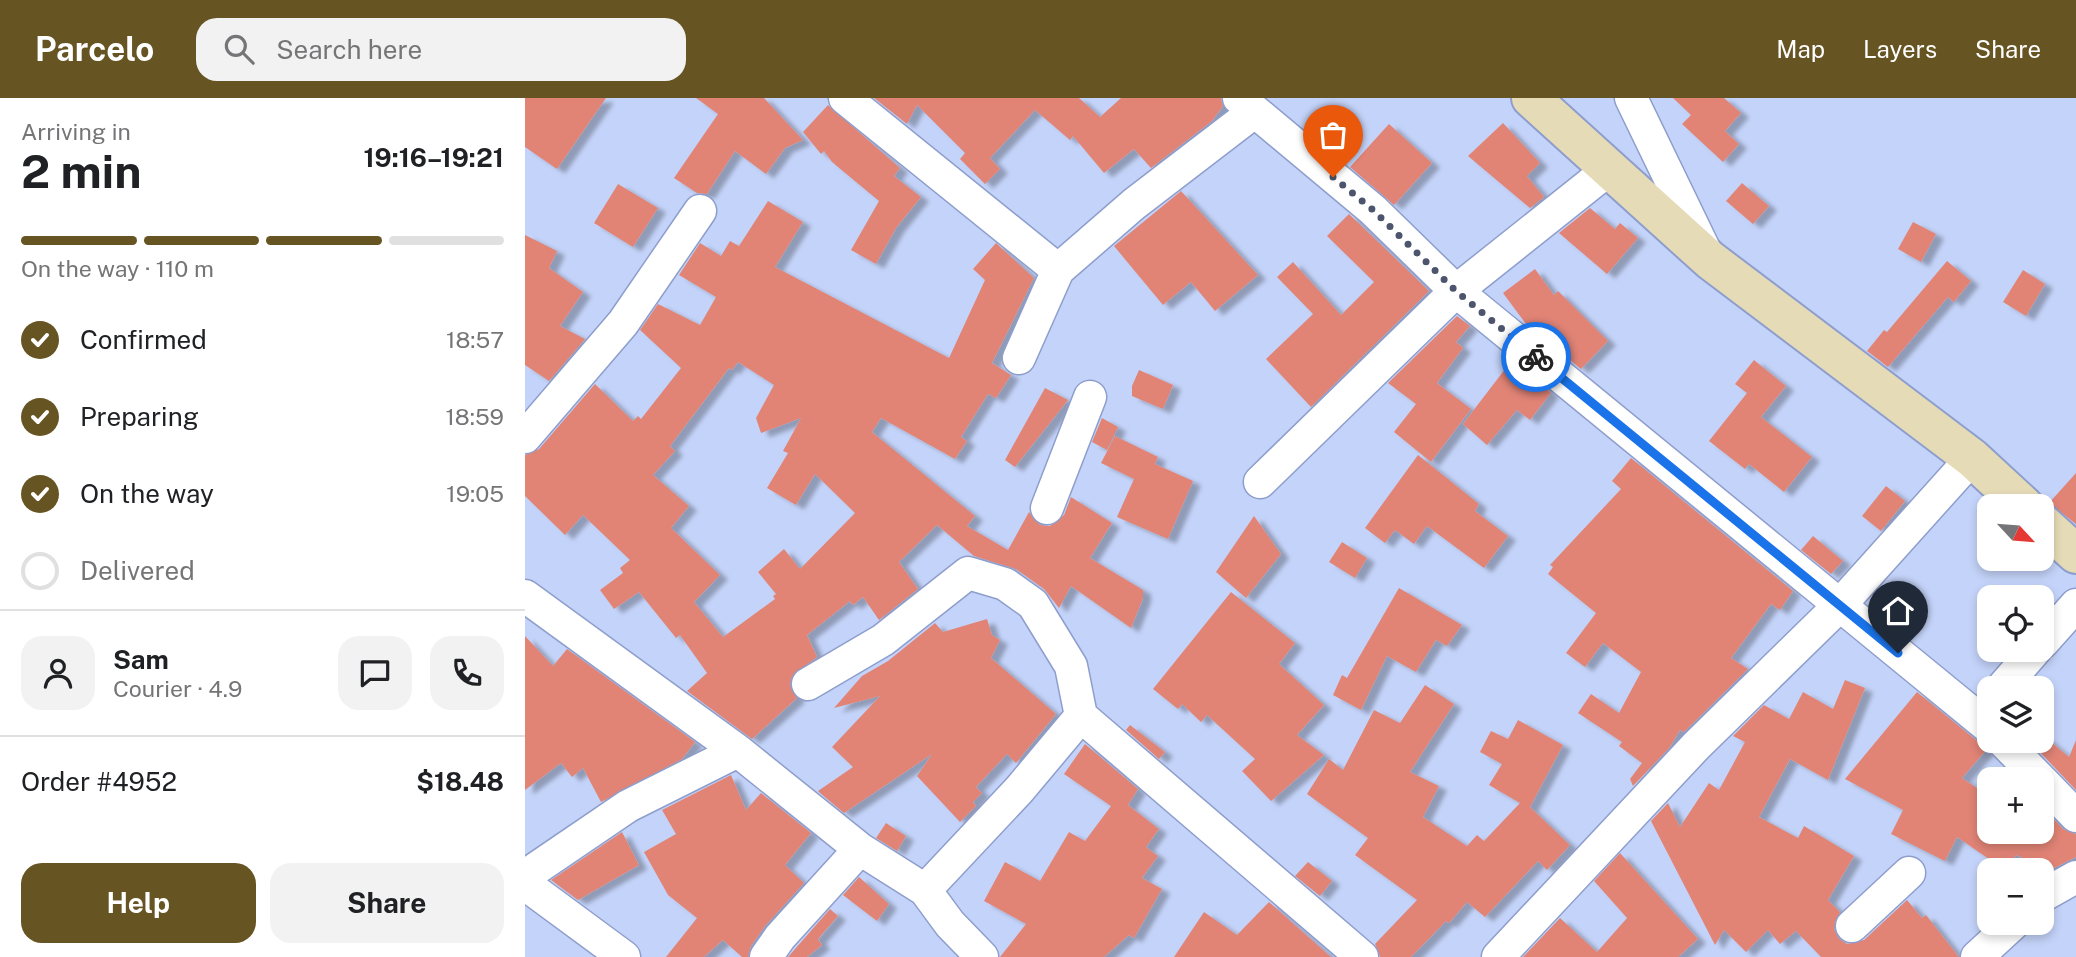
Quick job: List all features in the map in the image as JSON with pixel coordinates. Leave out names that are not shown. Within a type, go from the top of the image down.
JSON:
[{"type":"street","points":[[845,98],[1058,270]]},
{"type":"street","points":[[1531,98],[1710,260],[1972,458],[2011,494]]},
{"type":"street","points":[[1631,98],[1710,260]]},
{"type":"street","points":[[1019,358],[1058,270],[1246,105],[1373,210],[1456,291],[1839,606],[1977,708]]},
{"type":"street","points":[[1260,482],[1456,291],[1608,170]]},
{"type":"street","points":[[525,437],[623,323],[700,211]]},
{"type":"street","points":[[1047,508],[1090,397]]},
{"type":"street","points":[[1498,957],[1696,746],[1839,606],[1972,458]]},
{"type":"street","points":[[2055,535],[2076,554]]},
{"type":"street","points":[[808,684],[883,640],[968,573],[1005,584],[1033,604],[1071,666],[1081,716],[1362,957]]},
{"type":"street","points":[[525,596],[738,751],[860,849],[925,890],[982,957]]},
{"type":"street","points":[[2054,630],[2076,605]]},
{"type":"street","points":[[2012,676],[2025,662]]},
{"type":"street","points":[[925,890],[1019,790],[1081,716]]},
{"type":"street","points":[[525,876],[628,806],[738,751]]},
{"type":"street","points":[[2015,753],[2028,767]]},
{"type":"street","points":[[2054,793],[2076,816]]},
{"type":"street","points":[[766,957],[780,937],[860,849]]},
{"type":"street","points":[[1852,926],[1909,873]]},
{"type":"street","points":[[2054,889],[2076,877]]},
{"type":"street","points":[[525,884],[624,957]]},
{"type":"street","points":[[1977,957],[2001,935]]},
{"type":"building","points":[[525,98],[606,98],[557,169],[525,147]]},
{"type":"building","points":[[696,98],[764,98],[803,140],[785,148],[766,174],[735,151],[707,194],[697,193],[674,178],[718,114]]},
{"type":"building","points":[[874,98],[1079,98],[1100,117],[1121,98],[1221,98],[1223,106],[1212,121],[1151,168],[1134,149],[1104,173],[1073,136],[1070,140],[1035,110],[990,158],[1000,169],[985,184],[960,159],[965,153],[917,105],[907,124]]},
{"type":"building","points":[[1673,98],[1724,98],[1741,113],[1725,131],[1739,144],[1723,162],[1682,124],[1691,115]]},
{"type":"building","points":[[828,105],[900,168],[894,176],[921,197],[896,228],[876,264],[851,250],[879,201],[832,162],[824,151],[821,154],[803,132]]},
{"type":"building","points":[[1503,123],[1540,163],[1527,176],[1544,197],[1530,208],[1468,156]]},
{"type":"building","points":[[1389,124],[1432,163],[1394,205],[1350,167]]},
{"type":"building","points":[[1742,183],[1769,206],[1753,224],[1726,201]]},
{"type":"building","points":[[618,184],[658,208],[633,247],[594,223]]},
{"type":"building","points":[[1181,191],[1258,275],[1215,311],[1191,282],[1163,305],[1114,246]]},
{"type":"building","points":[[768,201],[803,222],[775,267],[949,358],[985,280],[973,269],[996,243],[1034,278],[992,363],[1011,375],[996,398],[988,394],[961,437],[967,441],[955,459],[881,418],[872,432],[975,516],[967,526],[1008,550],[1029,512],[1040,525],[1050,526],[1064,515],[1071,497],[1112,523],[1090,558],[1143,590],[1143,598],[1131,628],[1071,586],[1059,608],[1044,589],[1016,569],[974,556],[937,525],[899,562],[918,589],[879,620],[863,597],[853,605],[850,601],[807,635],[817,657],[792,676],[790,685],[797,698],[752,739],[687,691],[707,673],[680,635],[676,638],[639,592],[614,609],[600,590],[623,573],[620,568],[630,560],[583,515],[565,535],[525,496],[525,455],[539,449],[595,384],[633,421],[638,416],[641,419],[681,368],[640,330],[658,304],[700,325],[716,297],[679,275],[700,243],[721,256],[730,241],[739,246]],"holes":[[[738,362],[774,385],[756,418],[761,433],[801,418],[783,451],[788,453],[767,488],[796,505],[815,474],[855,513],[800,569],[784,549],[758,572],[776,594],[773,596],[775,599],[723,637],[694,602],[720,575],[671,528],[689,506],[653,475],[675,451],[670,446],[729,368],[732,370]]]},
{"type":"building","points":[[1590,208],[1615,229],[1620,223],[1638,238],[1607,274],[1559,233]]},
{"type":"building","points":[[1349,214],[1429,291],[1311,407],[1266,359],[1313,314],[1277,277],[1293,262],[1341,315],[1374,282],[1327,236]]},
{"type":"building","points":[[1913,222],[1936,234],[1921,262],[1898,249]]},
{"type":"building","points":[[525,235],[557,251],[549,268],[583,292],[560,326],[585,339],[549,381],[525,365]]},
{"type":"building","points":[[1947,261],[1971,281],[1954,302],[1948,297],[1888,367],[1867,351],[1884,330],[1887,332]]},
{"type":"building","points":[[1535,269],[1554,295],[1558,291],[1608,341],[1581,369],[1526,324],[1503,293]]},
{"type":"building","points":[[2023,270],[2045,284],[2026,316],[2003,302]]},
{"type":"building","points":[[1457,316],[1470,326],[1456,342],[1463,348],[1437,383],[1471,409],[1431,462],[1394,432],[1416,404],[1388,383]]},
{"type":"building","points":[[1512,360],[1551,393],[1530,420],[1517,410],[1487,445],[1463,424]]},
{"type":"building","points":[[1754,360],[1786,386],[1761,417],[1812,457],[1784,492],[1749,464],[1745,469],[1709,441],[1747,393],[1735,384]]},
{"type":"building","points":[[1139,370],[1173,385],[1163,409],[1132,396],[1132,386]]},
{"type":"building","points":[[1045,388],[1068,400],[1015,467],[1005,460]]},
{"type":"building","points":[[1102,418],[1118,427],[1107,450],[1092,442]]},
{"type":"building","points":[[1115,436],[1158,457],[1155,464],[1193,481],[1168,539],[1117,517],[1134,479],[1101,463]]},
{"type":"building","points":[[1418,455],[1479,504],[1475,511],[1508,536],[1484,568],[1427,526],[1414,544],[1395,530],[1385,543],[1365,528]]},
{"type":"building","points":[[1631,458],[1793,591],[1780,610],[1771,604],[1731,658],[1748,669],[1684,732],[1680,730],[1670,747],[1633,786],[1630,779],[1642,763],[1619,746],[1622,742],[1578,713],[1591,694],[1619,713],[1641,672],[1603,643],[1585,667],[1566,653],[1596,613],[1548,574],[1553,567],[1550,565],[1621,489],[1612,481]]},
{"type":"building","points":[[2076,473],[2076,524],[2055,508],[2055,496]]},
{"type":"building","points":[[1886,486],[1905,501],[1881,531],[1862,516]]},
{"type":"building","points":[[1254,516],[1281,554],[1246,598],[1216,572]]},
{"type":"building","points":[[1813,536],[1843,561],[1831,574],[1801,550]]},
{"type":"building","points":[[1342,542],[1367,558],[1355,578],[1329,562]]},
{"type":"building","points":[[1399,588],[1462,625],[1447,646],[1436,640],[1416,672],[1387,656],[1361,710],[1333,695],[1342,675],[1347,678]]},
{"type":"building","points":[[1231,592],[1295,643],[1279,664],[1324,705],[1297,735],[1324,755],[1271,801],[1242,771],[1255,759],[1207,715],[1201,722],[1182,704],[1178,709],[1153,689]]},
{"type":"building","points":[[987,619],[992,635],[1000,640],[991,658],[1056,714],[1016,763],[1007,754],[976,787],[982,793],[973,802],[976,806],[960,822],[917,776],[932,754],[844,813],[820,793],[818,791],[853,767],[832,747],[880,696],[834,708],[862,676],[888,661],[935,623],[943,632]]},
{"type":"building","points":[[525,636],[553,666],[567,649],[695,742],[682,759],[601,802],[583,768],[572,777],[561,763],[525,790]]},
{"type":"building","points":[[1845,680],[1865,688],[1828,780],[1790,759],[1759,817],[1798,838],[1804,826],[1854,856],[1828,900],[1840,912],[1834,929],[1839,939],[1847,944],[1864,940],[1907,900],[1922,918],[1926,915],[1959,957],[1821,957],[1796,931],[1780,944],[1768,930],[1746,952],[1724,930],[1715,945],[1651,821],[1668,803],[1680,827],[1709,783],[1719,790],[1745,742],[1733,736],[1764,705],[1789,719],[1803,692],[1833,709]]},
{"type":"building","points":[[1425,685],[1454,704],[1410,772],[1439,786],[1423,817],[1467,846],[1477,835],[1484,841],[1520,803],[1489,785],[1502,764],[1480,752],[1491,731],[1508,739],[1518,720],[1563,745],[1530,807],[1570,845],[1547,870],[1538,861],[1485,917],[1467,902],[1449,923],[1446,921],[1411,957],[1380,957],[1375,944],[1417,900],[1355,855],[1368,838],[1307,794],[1329,759],[1343,770],[1374,710],[1400,723]]},
{"type":"building","points":[[1917,692],[1977,741],[1977,753],[1984,753],[1962,778],[1977,788],[1977,844],[2054,844],[2054,819],[2063,829],[2076,834],[2076,857],[2054,868],[2054,858],[2023,858],[2016,855],[2014,858],[1988,858],[1957,837],[1945,861],[1891,834],[1903,810],[1845,779]]},
{"type":"building","points":[[1130,725],[1165,752],[1159,759],[1126,730]]},
{"type":"building","points":[[2076,740],[2076,790],[2041,753],[2054,753],[2054,744],[2069,757]]},
{"type":"building","points":[[1085,744],[1138,789],[1128,805],[1159,829],[1146,847],[1158,856],[1142,878],[1162,889],[1134,938],[1129,935],[1104,957],[1000,957],[1026,924],[984,901],[1005,862],[1040,881],[1069,832],[1085,841],[1111,806],[1064,774]]},
{"type":"building","points":[[731,775],[746,810],[761,793],[811,833],[785,865],[804,883],[765,926],[751,946],[748,957],[742,957],[723,940],[704,957],[666,957],[697,918],[668,895],[644,852],[676,834],[662,810]]},
{"type":"building","points":[[886,823],[906,836],[897,851],[876,838]]},
{"type":"building","points":[[622,832],[639,865],[578,900],[551,880]]},
{"type":"building","points":[[1620,853],[1698,939],[1678,957],[1523,957],[1560,918],[1597,952],[1627,918],[1594,881]]},
{"type":"building","points":[[1308,862],[1332,881],[1320,896],[1295,876]]},
{"type":"building","points":[[859,877],[889,904],[877,921],[843,895]]},
{"type":"building","points":[[1269,902],[1331,957],[1174,957],[1204,912],[1237,935]]},
{"type":"building","points":[[830,909],[838,916],[818,939],[822,945],[807,957],[788,957]]},
{"type":"way so far","points":[[1333,177],[1373,210],[1456,291],[1536,357]]},
{"type":"route","points":[[1536,357],[1898,653]]}]
